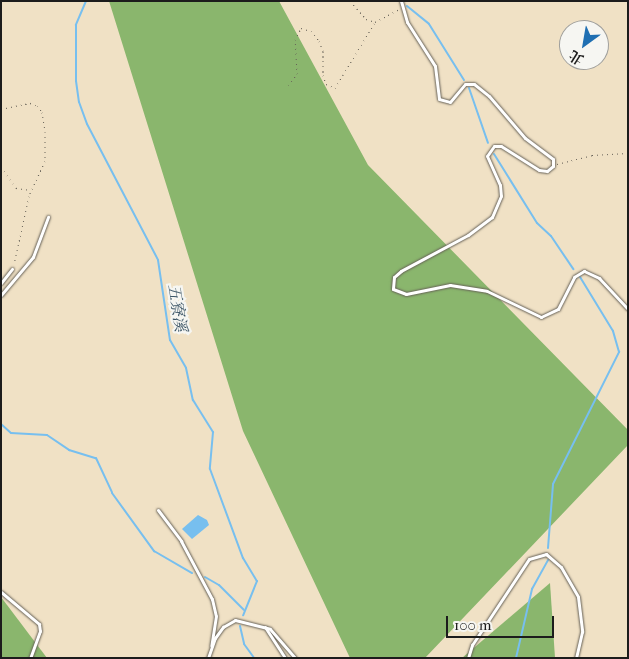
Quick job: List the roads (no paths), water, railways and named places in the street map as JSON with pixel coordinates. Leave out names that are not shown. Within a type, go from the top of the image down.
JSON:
[{"type":"lane","points":[[401,1],[401,8],[435,66],[439,99],[450,102],[465,84],[474,84],[489,96],[525,138],[553,159],[553,166],[547,171],[539,170],[501,146],[494,146],[487,156],[500,185],[501,196],[492,217],[468,235],[401,271],[394,277],[393,289],[406,294],[450,285],[487,292],[541,317],[558,309],[574,276],[584,271],[598,278],[628,309]]},
{"type":"lane","points":[[1,294],[33,258],[48,218]]},
{"type":"lane","points":[[1,282],[12,269]]},
{"type":"lane","points":[[158,510],[181,541],[212,599],[216,616],[208,658]]},
{"type":"lane","points":[[468,658],[472,645],[529,559],[546,554],[561,567],[578,597],[582,632],[576,658]]},
{"type":"lane","points":[[1,592],[39,624],[40,631],[30,658]]},
{"type":"lane","points":[[211,646],[230,621],[244,621],[265,627],[278,637],[295,658]]},
{"type":"lane","points":[[265,627],[285,658]]},
{"type":"water","points":[[198,515],[207,520],[209,525],[192,539],[182,529]]},
{"type":"waterway","name":"五寮溪","points":[[86,1],[76,25],[76,81],[79,102],[87,124],[158,260],[170,340],[186,368],[193,400],[213,432],[210,469],[243,558],[257,581],[243,615]]},
{"type":"waterway","points":[[407,6],[429,24],[464,80]]},
{"type":"waterway","points":[[469,88],[488,143]]},
{"type":"waterway","points":[[494,154],[537,223],[551,236],[573,269]]},
{"type":"waterway","points":[[548,548],[553,484],[619,352],[613,331],[580,277]]},
{"type":"waterway","points":[[1,424],[11,433],[47,435],[69,450],[96,458],[112,493],[154,551],[192,573]]},
{"type":"waterway","points":[[516,658],[532,589],[548,560]]},
{"type":"waterway","points":[[205,577],[219,585],[244,610]]},
{"type":"waterway","name":"五寮溪","points":[[240,626],[244,644],[254,658]]}]
